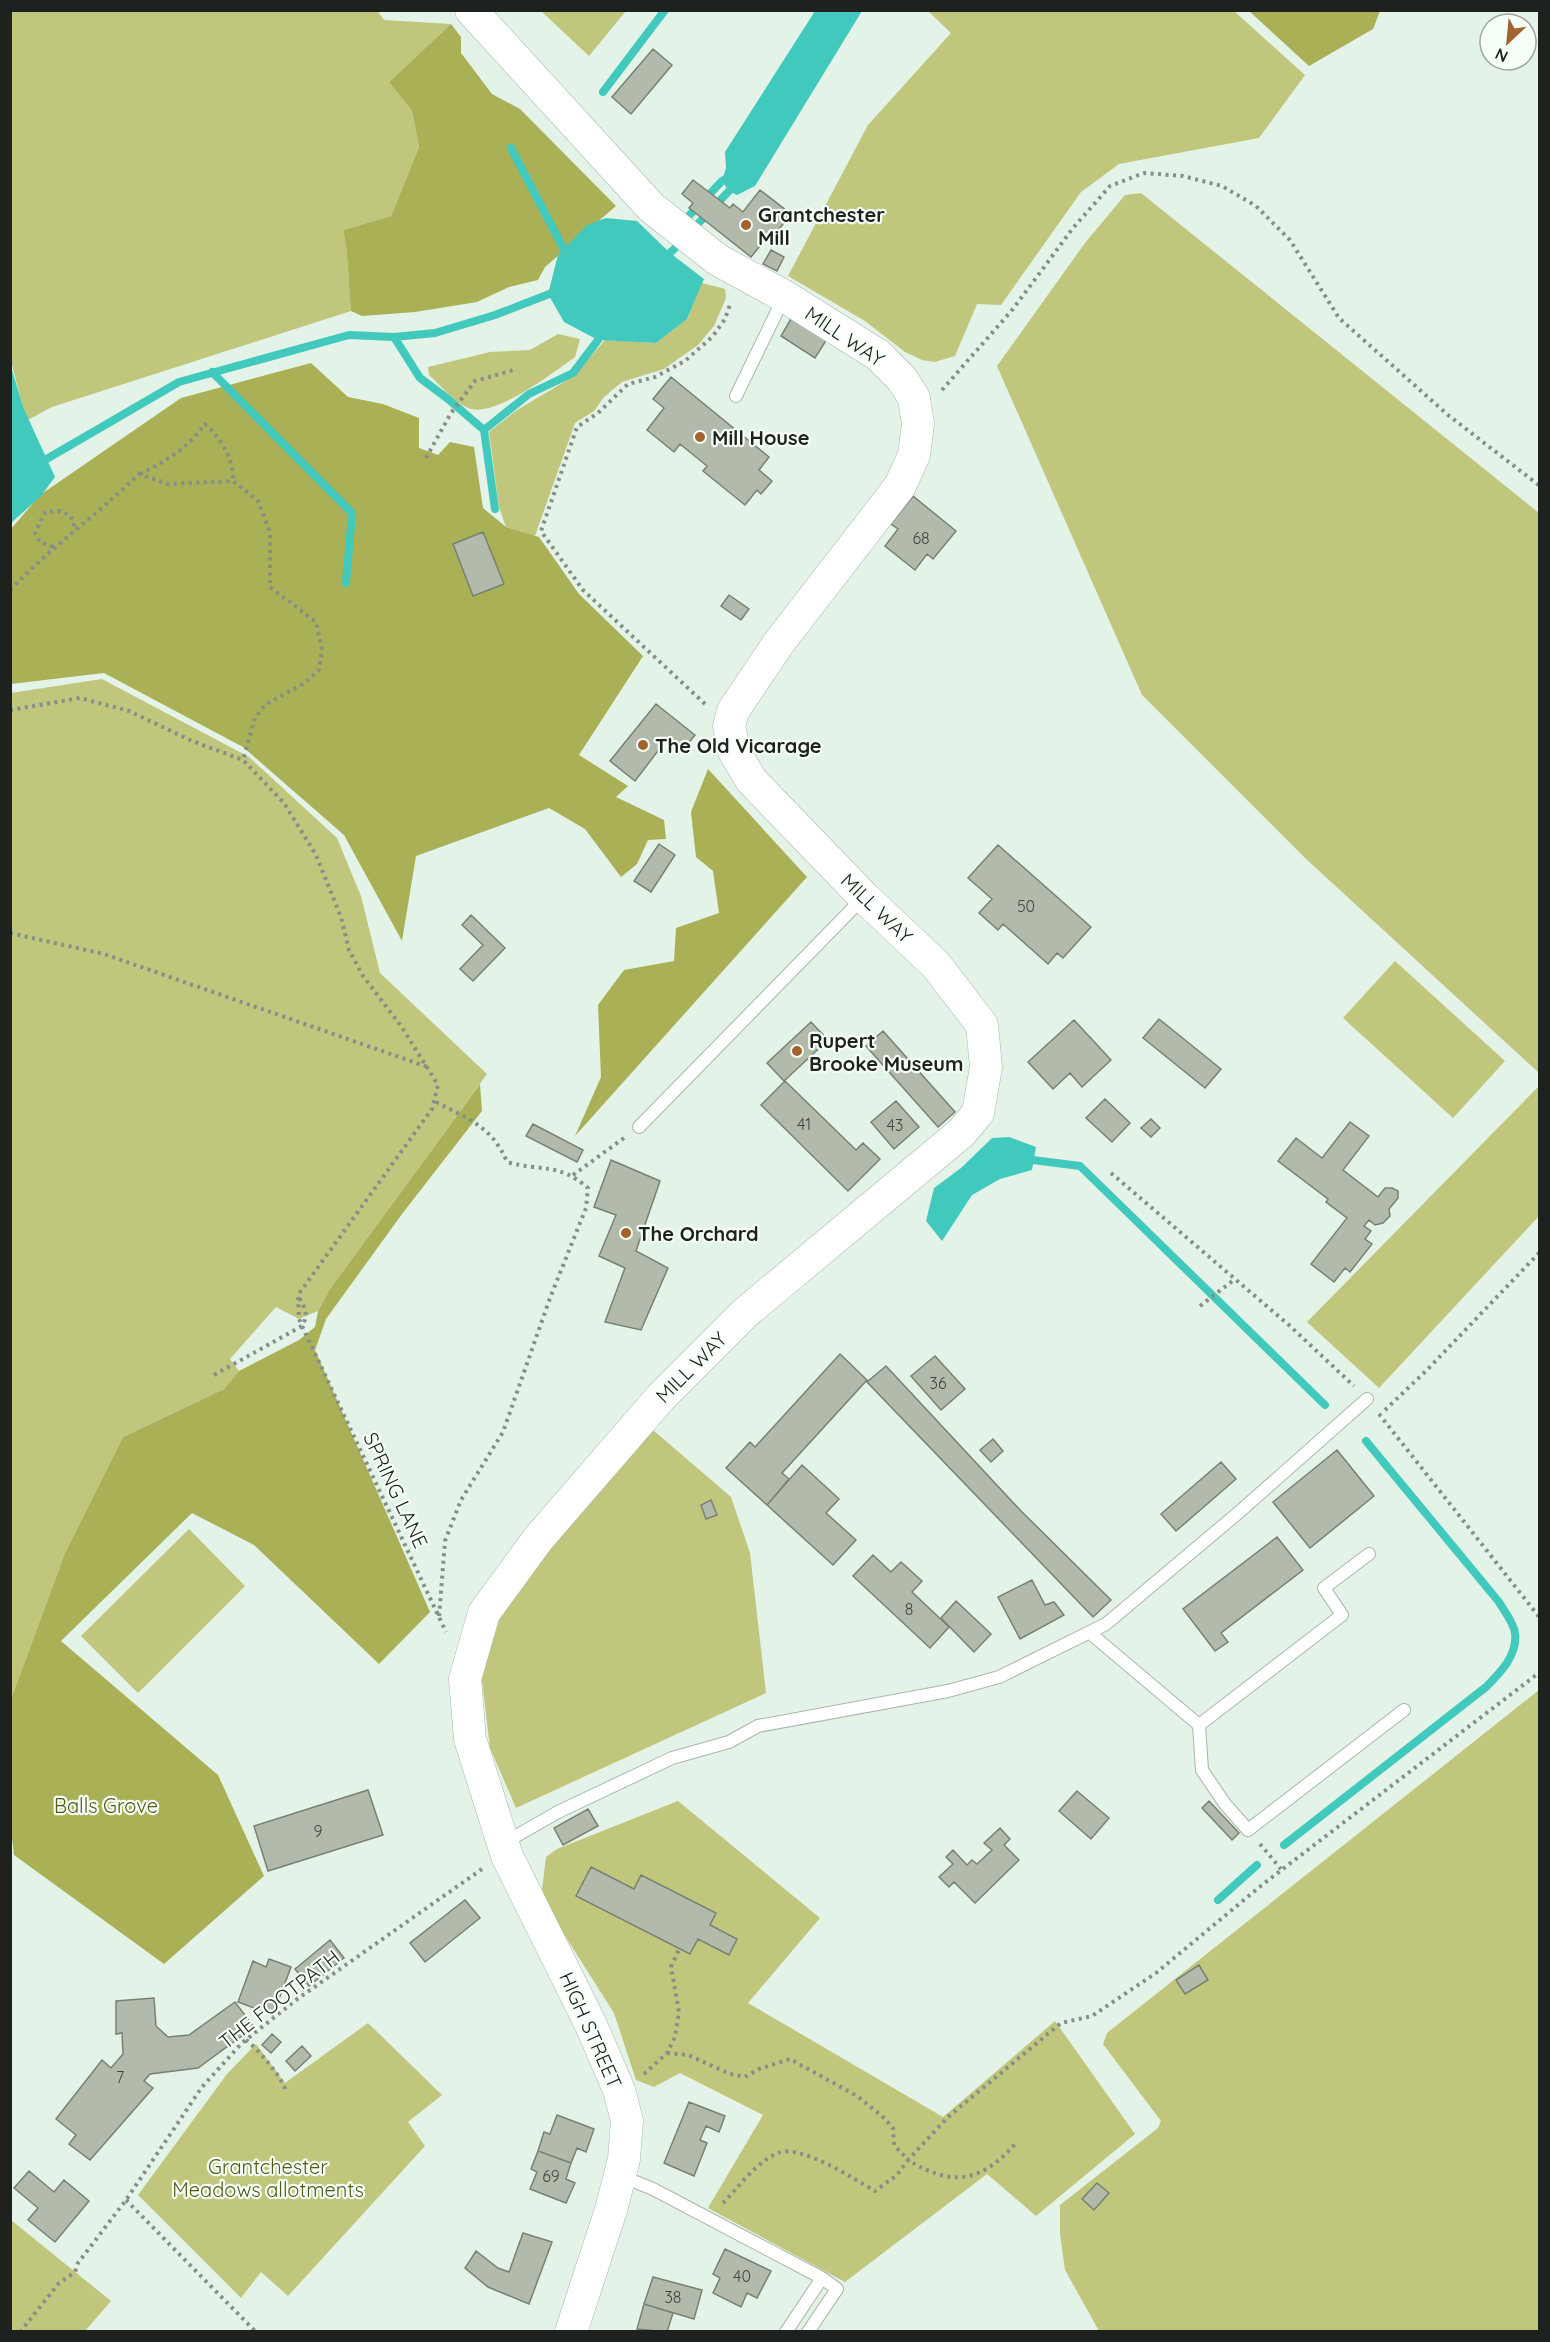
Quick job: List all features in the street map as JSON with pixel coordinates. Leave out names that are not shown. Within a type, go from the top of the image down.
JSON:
[{"type":"street","name":"MILL WAY","points":[[470,1739],[465,1679],[484,1613],[537,1539],[661,1397],[745,1313],[961,1133],[978,1113],[986,1067],[982,1025],[936,965],[864,897],[751,780],[734,751],[729,726],[733,711],[778,644],[900,486],[914,455],[918,424],[914,398],[902,379],[878,355],[784,296],[729,266],[651,207],[564,115],[471,10]]},
{"type":"street","name":"HIGH STREET","points":[[470,1739],[506,1850],[591,2025],[619,2090],[627,2121],[620,2176],[572,2331]]},
{"type":"lane","points":[[736,396],[784,296]]},
{"type":"lane","points":[[639,1127],[864,897]]},
{"type":"lane","points":[[506,1850],[558,1812],[672,1758],[729,1742],[758,1726],[948,1691],[999,1677],[1089,1633],[1106,1624],[1367,1399]]},
{"type":"lane","points":[[1199,1725],[1342,1616],[1324,1588],[1369,1554]]},
{"type":"lane","points":[[1089,1633],[1199,1725],[1202,1770],[1225,1804],[1248,1830],[1404,1710]]},
{"type":"lane","points":[[620,2176],[653,2189],[775,2252],[837,2289],[808,2331]]},
{"type":"lane","points":[[786,2331],[822,2278]]},
{"type":"path","points":[[914,398],[943,390],[1013,309],[1073,228],[1110,186],[1144,173],[1183,176],[1222,186],[1256,206],[1290,240],[1339,318],[1448,415],[1539,486]]},
{"type":"path","points":[[729,266],[729,309],[713,336],[685,362],[664,374],[628,384],[598,413],[576,427],[541,531],[583,591],[729,726]]},
{"type":"path","points":[[426,458],[451,413],[475,381],[517,369]]},
{"type":"path","points":[[10,590],[54,547],[107,505],[139,474],[169,459],[194,439],[205,424],[216,434],[234,467],[233,481]]},
{"type":"path","points":[[139,474],[168,484],[233,481],[258,501],[270,532],[270,587],[316,622],[322,649],[319,670],[306,682],[265,705],[255,718],[243,760]]},
{"type":"path","points":[[54,547],[40,542],[35,533],[45,512],[59,511],[70,514],[74,523],[73,532]]},
{"type":"path","points":[[10,710],[80,698],[129,711],[192,741],[243,760],[284,803],[316,855],[341,917],[349,950],[363,976],[429,1067],[438,1085],[436,1102],[297,1295],[305,1308],[307,1317],[302,1326],[214,1375]]},
{"type":"path","points":[[10,933],[104,954],[429,1067]]},
{"type":"path","points":[[436,1102],[479,1124],[492,1135],[507,1162],[529,1168],[548,1166],[573,1175],[588,1188],[586,1208],[550,1298],[503,1432],[461,1500],[445,1541],[439,1619]]},
{"type":"path","points":[[573,1175],[639,1127]]},
{"type":"path","points":[[1111,1173],[1290,1326],[1367,1399],[1539,1618]]},
{"type":"path","points":[[1380,1415],[1426,1371],[1539,1252]]},
{"type":"path","points":[[1200,1306],[1235,1279]]},
{"type":"path","name":"SPRING LANE","points":[[297,1295],[299,1319],[302,1326],[390,1509],[439,1619],[467,1673]]},
{"type":"path","points":[[708,2219],[764,2162],[777,2153],[797,2152],[875,2191],[897,2175],[948,2117],[1061,2023],[1092,2016],[1109,2007],[1156,1973],[1281,1869],[1539,1672]]},
{"type":"path","points":[[1248,1830],[1281,1869]]},
{"type":"path","name":"THE FOOTPATH","points":[[59,2283],[75,2272],[78,2263],[126,2200],[202,2087],[246,2040],[296,2000],[506,1850]]},
{"type":"path","points":[[627,2121],[636,2080],[667,2053],[675,2037],[679,2012],[671,1967],[680,1949]]},
{"type":"path","points":[[246,2040],[254,2045],[286,2088],[286,2093]]},
{"type":"path","points":[[667,2053],[688,2055],[730,2074],[745,2077],[759,2069],[790,2059],[847,2090],[882,2116],[892,2128],[894,2145],[908,2160],[929,2172],[960,2178],[977,2174],[997,2164],[1016,2144]]},
{"type":"path","points":[[126,2200],[256,2331]]},
{"type":"path","points":[[20,2331],[78,2263]]},
{"type":"green space","points":[[377,10],[384,20],[451,24],[389,82],[412,111],[419,147],[391,216],[343,230],[351,311],[52,407],[26,421],[10,356],[10,11]]},
{"type":"green space","points":[[541,11],[626,11],[589,56]]},
{"type":"green space","points":[[928,11],[1234,11],[1305,75],[1259,138],[1119,164],[1081,192],[1001,305],[977,304],[955,356],[935,362],[922,360],[905,352],[865,321],[788,276],[868,125],[951,33]]},
{"type":"green space","points":[[1249,11],[1380,11],[1373,29],[1309,66]]},
{"type":"green space","points":[[451,24],[461,37],[461,53],[492,94],[520,109],[616,206],[545,267],[538,280],[509,287],[477,302],[415,312],[362,316],[351,311],[343,230],[391,216],[419,147],[412,111],[389,82]]},
{"type":"green space","points":[[1141,193],[1539,513],[1539,1073],[1305,858],[1142,695],[997,366],[1085,243],[1125,195]]},
{"type":"green space","points":[[702,283],[725,289],[726,298],[714,326],[698,345],[664,369],[622,382],[604,397],[594,411],[575,423],[535,536],[506,527],[499,507],[489,432],[517,410],[574,376],[605,340],[656,343],[687,319]]},
{"type":"green space","points":[[558,334],[580,339],[575,357],[539,383],[493,407],[479,410],[468,408],[452,398],[429,375],[428,367],[490,352],[530,350]]},
{"type":"green space","points":[[311,363],[348,397],[383,404],[419,418],[419,448],[438,455],[450,442],[474,447],[483,508],[506,527],[539,537],[579,594],[643,656],[579,755],[628,786],[616,797],[664,820],[666,839],[648,840],[637,864],[621,877],[585,829],[549,808],[416,856],[402,941],[344,835],[243,747],[104,673],[11,684],[11,529],[40,495],[181,398]]},
{"type":"green space","points":[[102,679],[249,757],[337,838],[361,896],[380,973],[487,1074],[330,1289],[318,1311],[299,1319],[276,1307],[230,1359],[239,1371],[224,1389],[123,1437],[65,1553],[11,1699],[11,693]]},
{"type":"green space","points":[[708,769],[807,877],[575,1136],[601,1077],[598,1005],[624,970],[674,961],[676,928],[719,913],[713,871],[696,857],[691,812]]},
{"type":"green space","points":[[1395,961],[1505,1061],[1453,1118],[1343,1018]]},
{"type":"green space","name":"Balls Grove","points":[[480,1084],[482,1111],[402,1214],[326,1319],[315,1350],[430,1612],[379,1664],[254,1545],[192,1513],[61,1641],[218,1775],[264,1876],[164,1964],[14,1855],[10,1821],[11,1699],[65,1553],[123,1437],[224,1389],[239,1371],[299,1340],[315,1327],[318,1311],[330,1289]]},
{"type":"green space","points":[[1539,1086],[1539,1216],[1379,1388],[1307,1322]]},
{"type":"green space","points":[[653,1430],[731,1497],[750,1553],[766,1693],[516,1808],[490,1748],[479,1655],[504,1600]]},
{"type":"green space","points":[[189,1529],[245,1586],[138,1693],[81,1636]]},
{"type":"green space","points":[[1539,1690],[1539,2331],[1099,2331],[1065,2270],[1060,2234],[1060,2205],[1158,2128],[1161,2121],[1103,2044],[1107,2033]]},
{"type":"green space","points":[[678,1801],[820,1918],[748,2003],[943,2117],[1055,2021],[1135,2134],[1036,2216],[987,2174],[845,2282],[708,2208],[763,2115],[680,2073],[654,2087],[636,2080],[614,2013],[541,1898],[546,1857],[557,1849]]},
{"type":"green space","name":"Grantchester Meadows allotments","points":[[368,2023],[442,2095],[408,2122],[425,2146],[288,2296],[261,2272],[241,2298],[138,2195],[227,2074],[256,2044],[285,2083]]},
{"type":"green space","points":[[11,2220],[111,2301],[85,2331],[11,2331]]},
{"type":"water","points":[[815,11],[862,11],[755,186],[737,195],[729,191],[722,181],[726,168],[725,152]]},
{"type":"water","points":[[606,218],[637,221],[670,253],[704,279],[687,319],[656,343],[598,340],[564,322],[548,294],[558,255],[587,225]]},
{"type":"water","points":[[10,363],[23,407],[55,477],[41,496],[11,523]]},
{"type":"water","points":[[1009,1137],[1036,1147],[1032,1170],[1000,1179],[972,1195],[942,1241],[926,1221],[934,1188],[961,1168],[992,1138]]},
{"type":"building","points":[[653,49],[672,65],[631,114],[612,97]]},
{"type":"building","name":"Grantchester Mill","points":[[693,180],[730,208],[733,204],[743,212],[760,190],[791,214],[772,238],[769,235],[751,257],[689,208],[693,203],[682,194]]},
{"type":"building","points":[[771,250],[784,257],[777,271],[763,264]]},
{"type":"building","points":[[792,317],[827,339],[815,358],[781,336]]},
{"type":"building","name":"Mill House","points":[[671,377],[769,457],[759,470],[772,481],[761,494],[757,490],[745,505],[703,471],[707,466],[680,444],[674,452],[647,430],[664,408],[653,399]]},
{"type":"building","points":[[913,496],[956,531],[933,559],[927,554],[915,570],[885,546],[898,529],[891,524]]},
{"type":"building","points":[[483,532],[504,584],[473,596],[453,544]]},
{"type":"building","points":[[729,595],[749,609],[741,620],[721,606]]},
{"type":"building","name":"The Old Vicarage","points":[[656,704],[695,735],[682,751],[667,739],[635,781],[610,761]]},
{"type":"building","points":[[659,844],[675,855],[651,892],[634,881]]},
{"type":"building","points":[[998,845],[1091,927],[1063,958],[1057,953],[1048,964],[1003,924],[998,930],[979,913],[992,899],[968,878]]},
{"type":"building","points":[[471,915],[505,948],[473,981],[460,969],[483,945],[462,925]]},
{"type":"building","points":[[1159,1019],[1221,1069],[1205,1088],[1143,1038]]},
{"type":"building","points":[[1074,1020],[1111,1060],[1082,1087],[1070,1073],[1053,1089],[1028,1062]]},
{"type":"building","name":"Rupert Brooke Museum","points":[[811,1022],[828,1040],[784,1081],[767,1063]]},
{"type":"building","points":[[883,1031],[955,1112],[938,1127],[866,1046]]},
{"type":"building","points":[[785,1081],[856,1150],[863,1143],[880,1159],[848,1191],[761,1105]]},
{"type":"building","points":[[1105,1099],[1130,1123],[1112,1142],[1086,1118]]},
{"type":"building","points":[[896,1101],[919,1127],[894,1149],[871,1122]]},
{"type":"building","points":[[1151,1119],[1160,1128],[1151,1137],[1141,1128]]},
{"type":"building","points":[[1350,1122],[1369,1136],[1343,1170],[1378,1197],[1385,1188],[1392,1188],[1398,1191],[1398,1198],[1389,1209],[1390,1216],[1383,1223],[1375,1225],[1369,1220],[1364,1226],[1371,1231],[1365,1239],[1372,1244],[1350,1272],[1345,1268],[1334,1282],[1311,1264],[1347,1218],[1326,1202],[1328,1199],[1278,1161],[1296,1138],[1322,1158]]},
{"type":"building","points":[[533,1124],[583,1150],[577,1162],[526,1136]]},
{"type":"building","name":"The Orchard","points":[[611,1160],[660,1181],[636,1251],[668,1268],[641,1330],[605,1322],[625,1268],[599,1256],[616,1215],[594,1207]]},
{"type":"building","points":[[840,1354],[867,1380],[782,1473],[789,1479],[767,1505],[726,1468],[750,1442],[755,1447]]},
{"type":"building","points":[[935,1356],[965,1389],[941,1410],[911,1376]]},
{"type":"building","points":[[886,1366],[1021,1511],[1111,1600],[1093,1617],[867,1382]]},
{"type":"building","points":[[993,1439],[1003,1451],[991,1462],[980,1450]]},
{"type":"building","points":[[1337,1450],[1374,1496],[1310,1548],[1273,1502]]},
{"type":"building","points":[[1221,1462],[1236,1479],[1176,1531],[1161,1514]]},
{"type":"building","points":[[802,1465],[839,1499],[826,1513],[856,1540],[833,1565],[767,1505]]},
{"type":"building","points":[[711,1500],[717,1515],[706,1519],[701,1505]]},
{"type":"building","points":[[1277,1537],[1303,1570],[1221,1633],[1228,1642],[1215,1651],[1183,1609]]},
{"type":"building","points":[[873,1555],[891,1572],[901,1562],[922,1581],[912,1592],[949,1627],[930,1648],[853,1576]]},
{"type":"building","points":[[1032,1580],[1045,1605],[1054,1602],[1064,1615],[1020,1639],[998,1597]]},
{"type":"building","points":[[956,1601],[991,1634],[974,1652],[941,1618]]},
{"type":"building","points":[[368,1790],[383,1835],[268,1871],[254,1826]]},
{"type":"building","points":[[1077,1791],[1109,1818],[1091,1839],[1059,1811]]},
{"type":"building","points":[[1209,1801],[1239,1833],[1232,1840],[1202,1808]]},
{"type":"building","points":[[588,1809],[598,1826],[563,1845],[554,1828]]},
{"type":"building","points":[[1000,1828],[1010,1839],[1004,1845],[1019,1860],[975,1903],[954,1882],[949,1887],[939,1877],[953,1864],[946,1857],[953,1850],[967,1865],[972,1860],[977,1864],[992,1850],[984,1843]]},
{"type":"building","points":[[591,1867],[634,1889],[641,1875],[716,1913],[710,1925],[737,1939],[729,1955],[698,1939],[690,1954],[576,1896]]},
{"type":"building","points":[[465,1900],[480,1918],[425,1962],[410,1943]]},
{"type":"building","points":[[330,1940],[344,1958],[309,1986],[295,1969]]},
{"type":"building","points":[[269,1959],[291,1967],[273,2015],[238,2002],[253,1961],[266,1967]]},
{"type":"building","points":[[1199,1965],[1208,1980],[1185,1994],[1176,1980]]},
{"type":"building","points":[[154,1998],[156,2026],[168,2037],[189,2035],[235,2002],[254,2027],[198,2068],[150,2074],[144,2081],[153,2088],[90,2160],[69,2144],[76,2135],[56,2119],[102,2060],[111,2068],[123,2054],[122,2033],[116,2034],[116,2001]]},
{"type":"building","points":[[272,2034],[281,2042],[271,2053],[262,2045]]},
{"type":"building","points":[[302,2046],[311,2056],[295,2071],[286,2061]]},
{"type":"building","points":[[689,2102],[725,2116],[719,2132],[706,2126],[700,2140],[707,2143],[694,2176],[664,2163]]},
{"type":"building","points":[[557,2115],[594,2129],[586,2152],[577,2148],[571,2163],[538,2151],[544,2132],[550,2134]]},
{"type":"building","points":[[538,2151],[571,2163],[566,2179],[575,2183],[566,2203],[530,2189],[537,2172],[531,2169]]},
{"type":"building","points":[[29,2171],[54,2192],[64,2180],[89,2201],[55,2242],[28,2220],[38,2208],[14,2188]]},
{"type":"building","points":[[1097,2183],[1109,2193],[1094,2210],[1082,2199]]},
{"type":"building","points":[[523,2233],[552,2242],[529,2304],[488,2287],[465,2268],[476,2251],[498,2268],[509,2272]]},
{"type":"building","points":[[725,2249],[771,2271],[757,2298],[747,2293],[741,2307],[713,2293],[720,2278],[713,2274]]},
{"type":"building","points":[[653,2277],[702,2290],[694,2319],[644,2304]]},
{"type":"building","points":[[644,2304],[673,2313],[667,2332],[637,2329]]},
{"type":"waterway","points":[[603,92],[665,10]]},
{"type":"waterway","points":[[511,148],[569,259]]},
{"type":"waterway","points":[[682,223],[722,181],[731,176]]},
{"type":"waterway","points":[[692,230],[729,191],[734,181]]},
{"type":"waterway","points":[[660,256],[670,253],[683,240]]},
{"type":"waterway","points":[[38,464],[179,382],[349,335],[394,337],[435,333],[495,315],[557,291]]},
{"type":"waterway","points":[[394,337],[420,378],[484,430],[495,509]]},
{"type":"waterway","points":[[484,430],[529,394],[573,373],[598,340]]},
{"type":"waterway","points":[[212,372],[352,513],[346,583]]},
{"type":"waterway","points":[[1025,1159],[1080,1166],[1325,1405]]},
{"type":"waterway","points":[[1284,1845],[1486,1687],[1507,1663],[1514,1649],[1514,1629],[1499,1602],[1366,1441]]},
{"type":"waterway","points":[[1218,1900],[1257,1865]]},
{"type":"place","name":"Grantchester Mill","points":[[746,225]]},
{"type":"place","name":"Mill House","points":[[700,437]]},
{"type":"place","name":"The Old Vicarage","points":[[643,745]]},
{"type":"place","name":"Rupert Brooke Museum","points":[[797,1051]]},
{"type":"place","name":"The Orchard","points":[[626,1233]]}]
